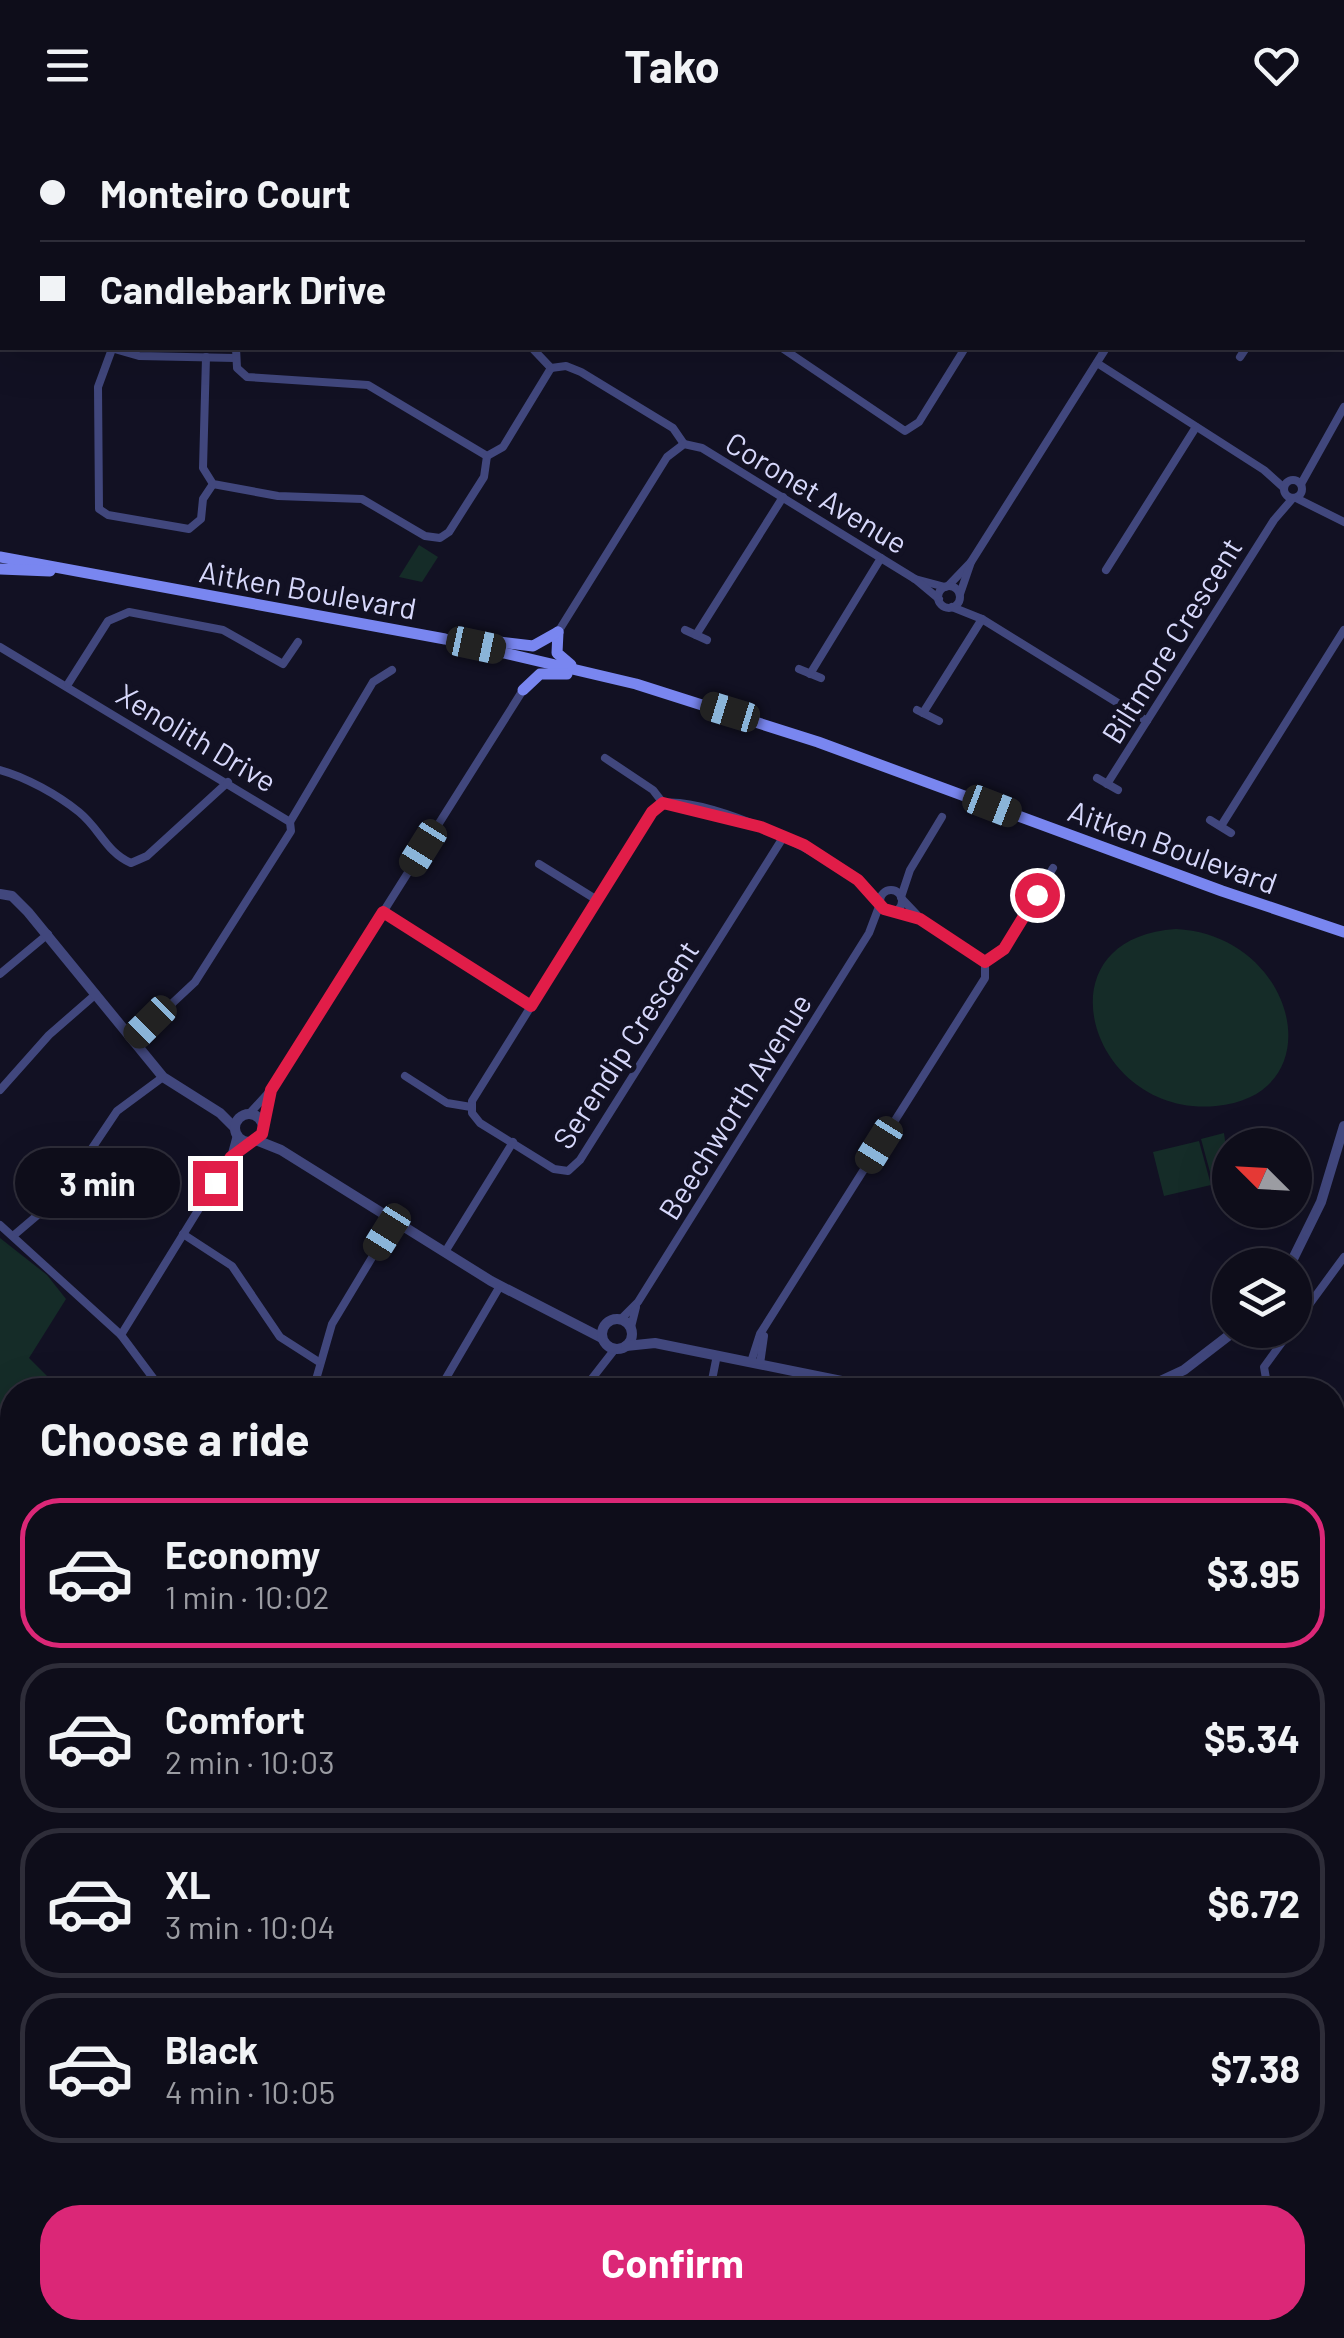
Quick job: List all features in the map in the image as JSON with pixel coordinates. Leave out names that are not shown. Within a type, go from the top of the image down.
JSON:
[{"type":"main road","name":"Aitken Boulevard","points":[[0,557],[445,638],[682,698],[818,742],[1222,892],[1344,932]]},
{"type":"main road","points":[[0,570],[74,571]]},
{"type":"main road","points":[[445,638],[489,638],[533,646],[558,632]]},
{"type":"main road","points":[[558,632],[557,653],[580,670]]},
{"type":"main road","points":[[509,652],[526,670],[523,690]]},
{"type":"main road","points":[[523,690],[540,674],[552,671],[682,698]]},
{"type":"street","points":[[110,350],[98,387],[99,508],[108,515],[189,529],[201,520],[204,499],[213,484]]},
{"type":"street","points":[[118,350],[139,356],[206,357],[236,353],[239,372],[252,378],[346,380],[378,388],[487,456]]},
{"type":"street","points":[[534,350],[551,368],[572,367],[665,424],[680,445]]},
{"type":"street","points":[[785,350],[905,431],[920,422],[964,350]]},
{"type":"street","points":[[939,599],[946,586],[971,562],[1105,350]]},
{"type":"street","points":[[1240,357],[1245,350]]},
{"type":"street","points":[[206,357],[203,468],[213,484],[278,496],[362,499],[425,536],[440,538],[449,532],[484,477],[487,456]]},
{"type":"street","points":[[1097,363],[1344,522]]},
{"type":"street","points":[[487,456],[503,447],[551,368]]},
{"type":"street","name":"Biltmore Crescent","points":[[1107,784],[1344,407]]},
{"type":"street","points":[[1106,570],[1196,426]]},
{"type":"street","name":"Coronet Avenue","points":[[558,632],[680,445],[696,445],[915,579],[952,607]]},
{"type":"street","points":[[696,635],[782,498]]},
{"type":"street","points":[[810,674],[881,558]]},
{"type":"street","points":[[971,562],[952,607],[982,619],[1147,722]]},
{"type":"street","name":"Coronet Avenue","points":[[915,579],[946,586],[960,595]]},
{"type":"street","points":[[960,595],[982,619]]},
{"type":"street","points":[[68,684],[108,621],[129,612],[223,630],[283,664],[298,642]]},
{"type":"street","points":[[939,720],[920,712],[982,619]]},
{"type":"street","points":[[685,630],[708,640]]},
{"type":"street","points":[[1221,826],[1344,630]]},
{"type":"street","name":"Xenolith Drive","points":[[0,647],[68,684],[290,822],[291,831],[196,982],[133,1040]]},
{"type":"street","points":[[799,669],[822,678]]},
{"type":"street","points":[[290,822],[373,682],[392,670]]},
{"type":"street","points":[[121,1335],[244,1136],[246,1114],[271,1090],[523,690]]},
{"type":"street","points":[[605,758],[653,790],[663,803]]},
{"type":"street","points":[[0,770],[17,774],[81,813],[115,856],[131,863],[147,856],[228,782]]},
{"type":"street","name":"Biltmore Crescent","points":[[1097,778],[1118,790]]},
{"type":"street","points":[[470,1107],[653,811],[663,803],[678,803],[784,836],[858,880],[889,890],[920,919],[985,962]]},
{"type":"street","points":[[910,870],[942,817]]},
{"type":"street","points":[[1210,820],[1231,833]]},
{"type":"street","name":"Serendip Crescent","points":[[405,1076],[447,1103],[470,1107],[475,1118],[554,1169],[574,1168],[784,836]]},
{"type":"street","points":[[539,864],[597,900]]},
{"type":"street","points":[[985,962],[1004,949],[1053,868]]},
{"type":"street","name":"Beechworth Avenue","points":[[869,934],[880,902],[910,870]]},
{"type":"street","name":"Beechworth Avenue","points":[[628,1326],[638,1302],[869,934],[898,909],[910,870]]},
{"type":"street","points":[[858,880],[891,912],[920,919]]},
{"type":"street","points":[[0,894],[12,896],[48,934],[164,1077],[220,1112],[244,1136],[281,1150],[500,1286],[579,1322],[612,1344],[655,1343],[808,1378]]},
{"type":"street","points":[[383,912],[531,1006]]},
{"type":"street","points":[[0,974],[48,934]]},
{"type":"street","points":[[755,1363],[766,1326],[985,978],[985,962]]},
{"type":"street","points":[[0,1090],[49,1035],[96,994]]},
{"type":"street","points":[[13,1236],[60,1196],[118,1112],[164,1077]]},
{"type":"street","points":[[244,1136],[262,1125],[271,1090]]},
{"type":"street","points":[[220,1112],[246,1114],[262,1125],[281,1150]]},
{"type":"street","points":[[1300,1248],[1309,1232],[1344,1126]]},
{"type":"street","points":[[444,1252],[512,1142]]},
{"type":"street","points":[[1331,1164],[1344,1168]]},
{"type":"street","points":[[316,1378],[339,1311],[394,1220]]},
{"type":"street","points":[[0,1225],[121,1335],[153,1378]]},
{"type":"street","points":[[183,1234],[232,1266],[280,1337],[319,1362]]},
{"type":"street","points":[[1312,1301],[1344,1258]]},
{"type":"street","points":[[445,1378],[500,1286]]},
{"type":"street","points":[[579,1322],[628,1326],[655,1343]]},
{"type":"street","points":[[606,1323],[612,1344]]},
{"type":"street","points":[[590,1378],[628,1326]]},
{"type":"street","points":[[1168,1378],[1213,1348]]},
{"type":"street","points":[[1266,1378],[1264,1367],[1278,1348]]},
{"type":"street","points":[[712,1378],[717,1356]]},
{"type":"green space","points":[[419,545],[438,557],[422,582],[399,577]]},
{"type":"green space","points":[[1176,929],[1217,938],[1250,958],[1273,985],[1286,1016],[1288,1047],[1277,1075],[1253,1095],[1216,1106],[1172,1102],[1137,1085],[1111,1058],[1096,1025],[1093,992],[1105,962],[1132,940]]},
{"type":"green space","points":[[1212,1136],[1212,1179],[1201,1139]]},
{"type":"green space","points":[[1199,1141],[1211,1185],[1164,1196],[1153,1152]]},
{"type":"green space","points":[[0,1238],[47,1275],[66,1299],[29,1358],[49,1378],[0,1378]]},
{"type":"route","points":[[215,1183],[231,1157],[247,1142],[260,1138],[271,1090],[383,912],[531,1006],[652,812],[663,803],[678,803],[761,827],[804,845],[858,880],[887,911],[920,919],[985,962],[1004,949],[1037,895]]}]
